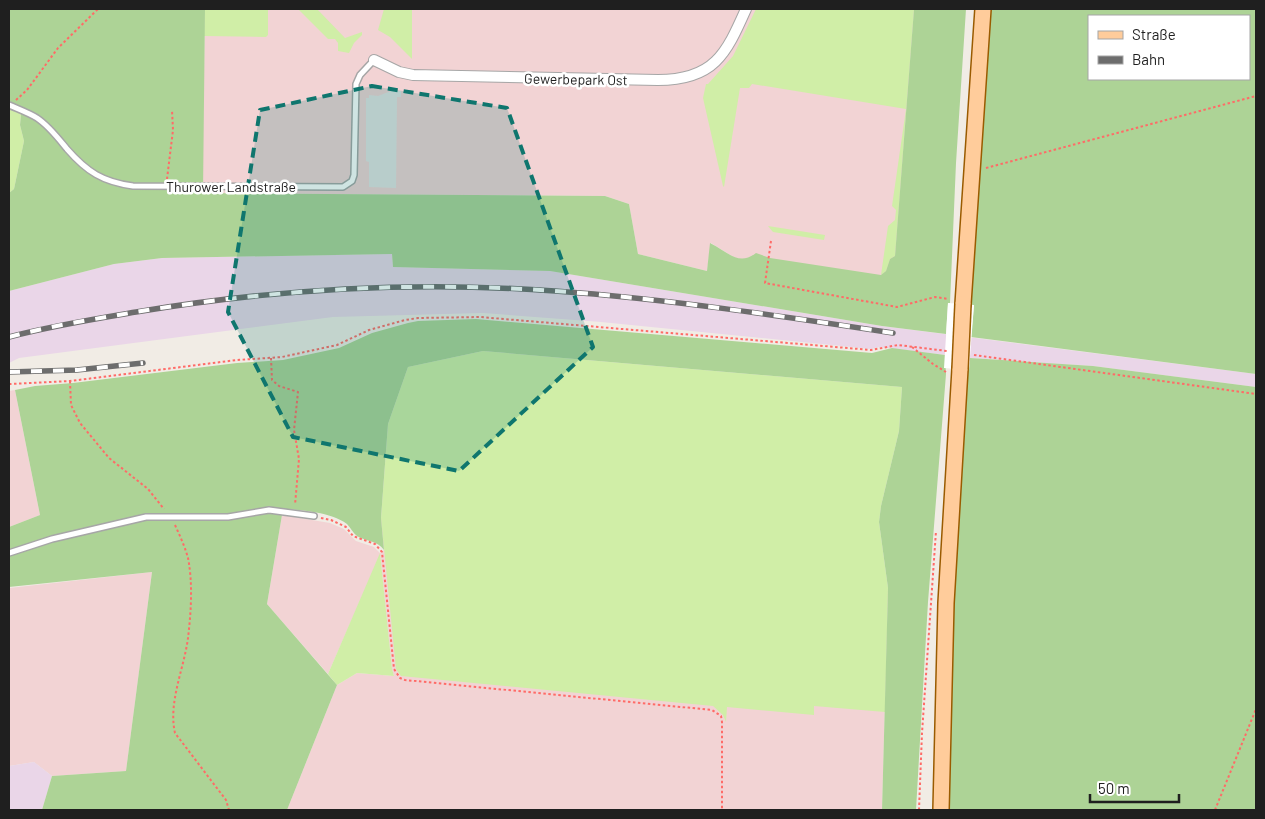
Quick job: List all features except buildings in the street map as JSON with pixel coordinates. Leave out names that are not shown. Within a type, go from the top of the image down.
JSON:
[{"type":"main road","points":[[941,810],[953,369],[957,302],[972,172],[983,9]]},
{"type":"street","name":"Gewerbepark Ost","points":[[374,60],[399,72],[413,75],[680,79],[702,72],[720,57],[735,34],[746,9]]},
{"type":"lane","name":"Thurower Landstraße","points":[[10,105],[38,118],[81,164],[96,175],[113,183],[133,186],[343,187],[352,181],[354,175],[356,84],[360,75],[374,60]]},
{"type":"lane","points":[[9,553],[52,539],[133,519],[228,517],[269,510],[314,516]]},
{"type":"path","points":[[10,105],[27,90],[58,48],[98,9]]},
{"type":"path","points":[[972,172],[1256,96]]},
{"type":"path","points":[[168,186],[173,130],[172,110]]},
{"type":"path","points":[[771,241],[765,283],[897,307],[935,297],[957,302]]},
{"type":"path","points":[[9,384],[70,381],[271,358],[325,349],[369,330],[418,318],[480,317],[871,350],[898,345],[948,351]]},
{"type":"path","points":[[912,347],[947,373],[953,369]]},
{"type":"path","points":[[966,354],[1256,394]]},
{"type":"path","points":[[271,358],[272,380],[279,386],[298,392],[294,430],[299,459],[295,513]]},
{"type":"path","points":[[70,381],[71,404],[80,423],[109,458],[148,489],[171,517],[188,559],[190,591],[188,639],[178,682],[172,722],[175,733],[226,800],[229,810]]},
{"type":"path","points":[[314,516],[346,526],[356,539],[379,547],[382,552],[394,669],[400,678],[712,710],[721,716],[722,722],[722,810]]},
{"type":"path","points":[[919,810],[922,733],[936,526]]},
{"type":"path","points":[[1214,810],[1256,709]]},
{"type":"highlighted area","points":[[372,86],[507,108],[593,347],[459,471],[293,437],[228,312],[260,110]]},
{"type":"shaded area","points":[[205,9],[914,9],[892,300],[750,258],[743,260],[735,258],[711,243],[707,271],[638,254],[629,204],[605,196],[202,193]]},
{"type":"shaded area","points":[[391,91],[401,91],[401,97],[397,97],[396,188],[369,187],[369,162],[366,161],[366,98],[369,98],[369,95],[378,96]]},
{"type":"shaded area","points":[[392,254],[393,267],[550,271],[882,326],[1256,374],[1256,387],[1093,366],[970,358],[879,347],[871,349],[601,322],[483,313],[333,317],[19,358],[9,363],[9,291],[114,264],[162,258]]},
{"type":"shaded area","points":[[15,390],[40,515],[9,527],[9,391]]},
{"type":"shaded area","points":[[282,515],[330,523],[344,529],[356,541],[374,547],[380,553],[384,550],[381,518],[888,588],[882,810],[287,810],[337,685],[357,673],[394,676],[380,555],[328,674],[267,604]]},
{"type":"shaded area","points":[[152,572],[126,771],[52,776],[34,762],[9,766],[9,588]]},
{"type":"shaded area","points":[[34,762],[52,776],[42,810],[9,810],[9,766]]},
{"type":"green space","points":[[9,9],[205,9],[203,193],[605,196],[629,204],[638,254],[707,271],[710,243],[738,258],[750,257],[756,253],[770,258],[881,275],[886,271],[890,259],[895,256],[914,9],[966,9],[956,163],[950,303],[948,303],[946,334],[882,326],[550,271],[393,267],[392,254],[162,258],[114,264],[9,291],[9,193],[14,189],[24,141],[20,125],[21,114],[19,106],[9,101]]},
{"type":"green space","points":[[205,9],[268,9],[268,35],[266,37],[204,36]]},
{"type":"green space","points":[[298,9],[317,9],[345,38],[362,32],[362,35],[354,43],[349,53],[338,51],[338,43],[335,39],[328,39]]},
{"type":"green space","points":[[384,9],[412,9],[412,59],[390,37],[378,30]]},
{"type":"green space","points":[[756,9],[914,9],[895,256],[890,259],[886,271],[881,275],[888,226],[895,220],[896,210],[892,206],[906,109],[752,84],[749,88],[740,88],[723,186],[703,98],[706,84],[733,56]]},
{"type":"green space","points":[[990,9],[1256,9],[1256,374],[971,337],[974,305],[970,305]]},
{"type":"green space","points":[[9,109],[21,114],[20,125],[24,141],[14,189],[9,193]]},
{"type":"green space","points":[[768,226],[825,235],[824,240],[773,232]]},
{"type":"green space","points":[[476,319],[872,353],[892,348],[945,355],[946,374],[928,602],[916,810],[882,810],[888,588],[879,522],[899,431],[902,387],[483,351],[408,367],[388,424],[381,518],[384,550],[375,543],[357,536],[347,524],[333,517],[316,512],[283,509],[267,604],[337,685],[287,810],[42,810],[52,776],[126,771],[152,572],[9,587],[9,527],[40,515],[15,390],[35,386],[237,363],[283,360],[339,348],[372,333],[408,323]]},
{"type":"green space","points":[[483,351],[902,387],[899,431],[879,522],[888,588],[885,712],[814,706],[814,715],[727,707],[726,722],[723,715],[713,706],[401,676],[396,669],[381,518],[388,424],[408,367]]},
{"type":"green space","points":[[970,358],[1093,366],[1256,387],[1256,810],[948,810],[952,630],[966,370],[969,370]]},
{"type":"green space","points":[[380,553],[394,676],[357,673],[337,685],[328,674]]},
{"type":"pier","points":[[948,303],[974,305],[969,370],[944,368]]},
{"type":"railway","points":[[9,337],[104,317],[188,304],[292,293],[397,287],[502,288],[555,291],[682,303],[893,333]]},
{"type":"railway","points":[[9,372],[77,370],[143,363]]}]
